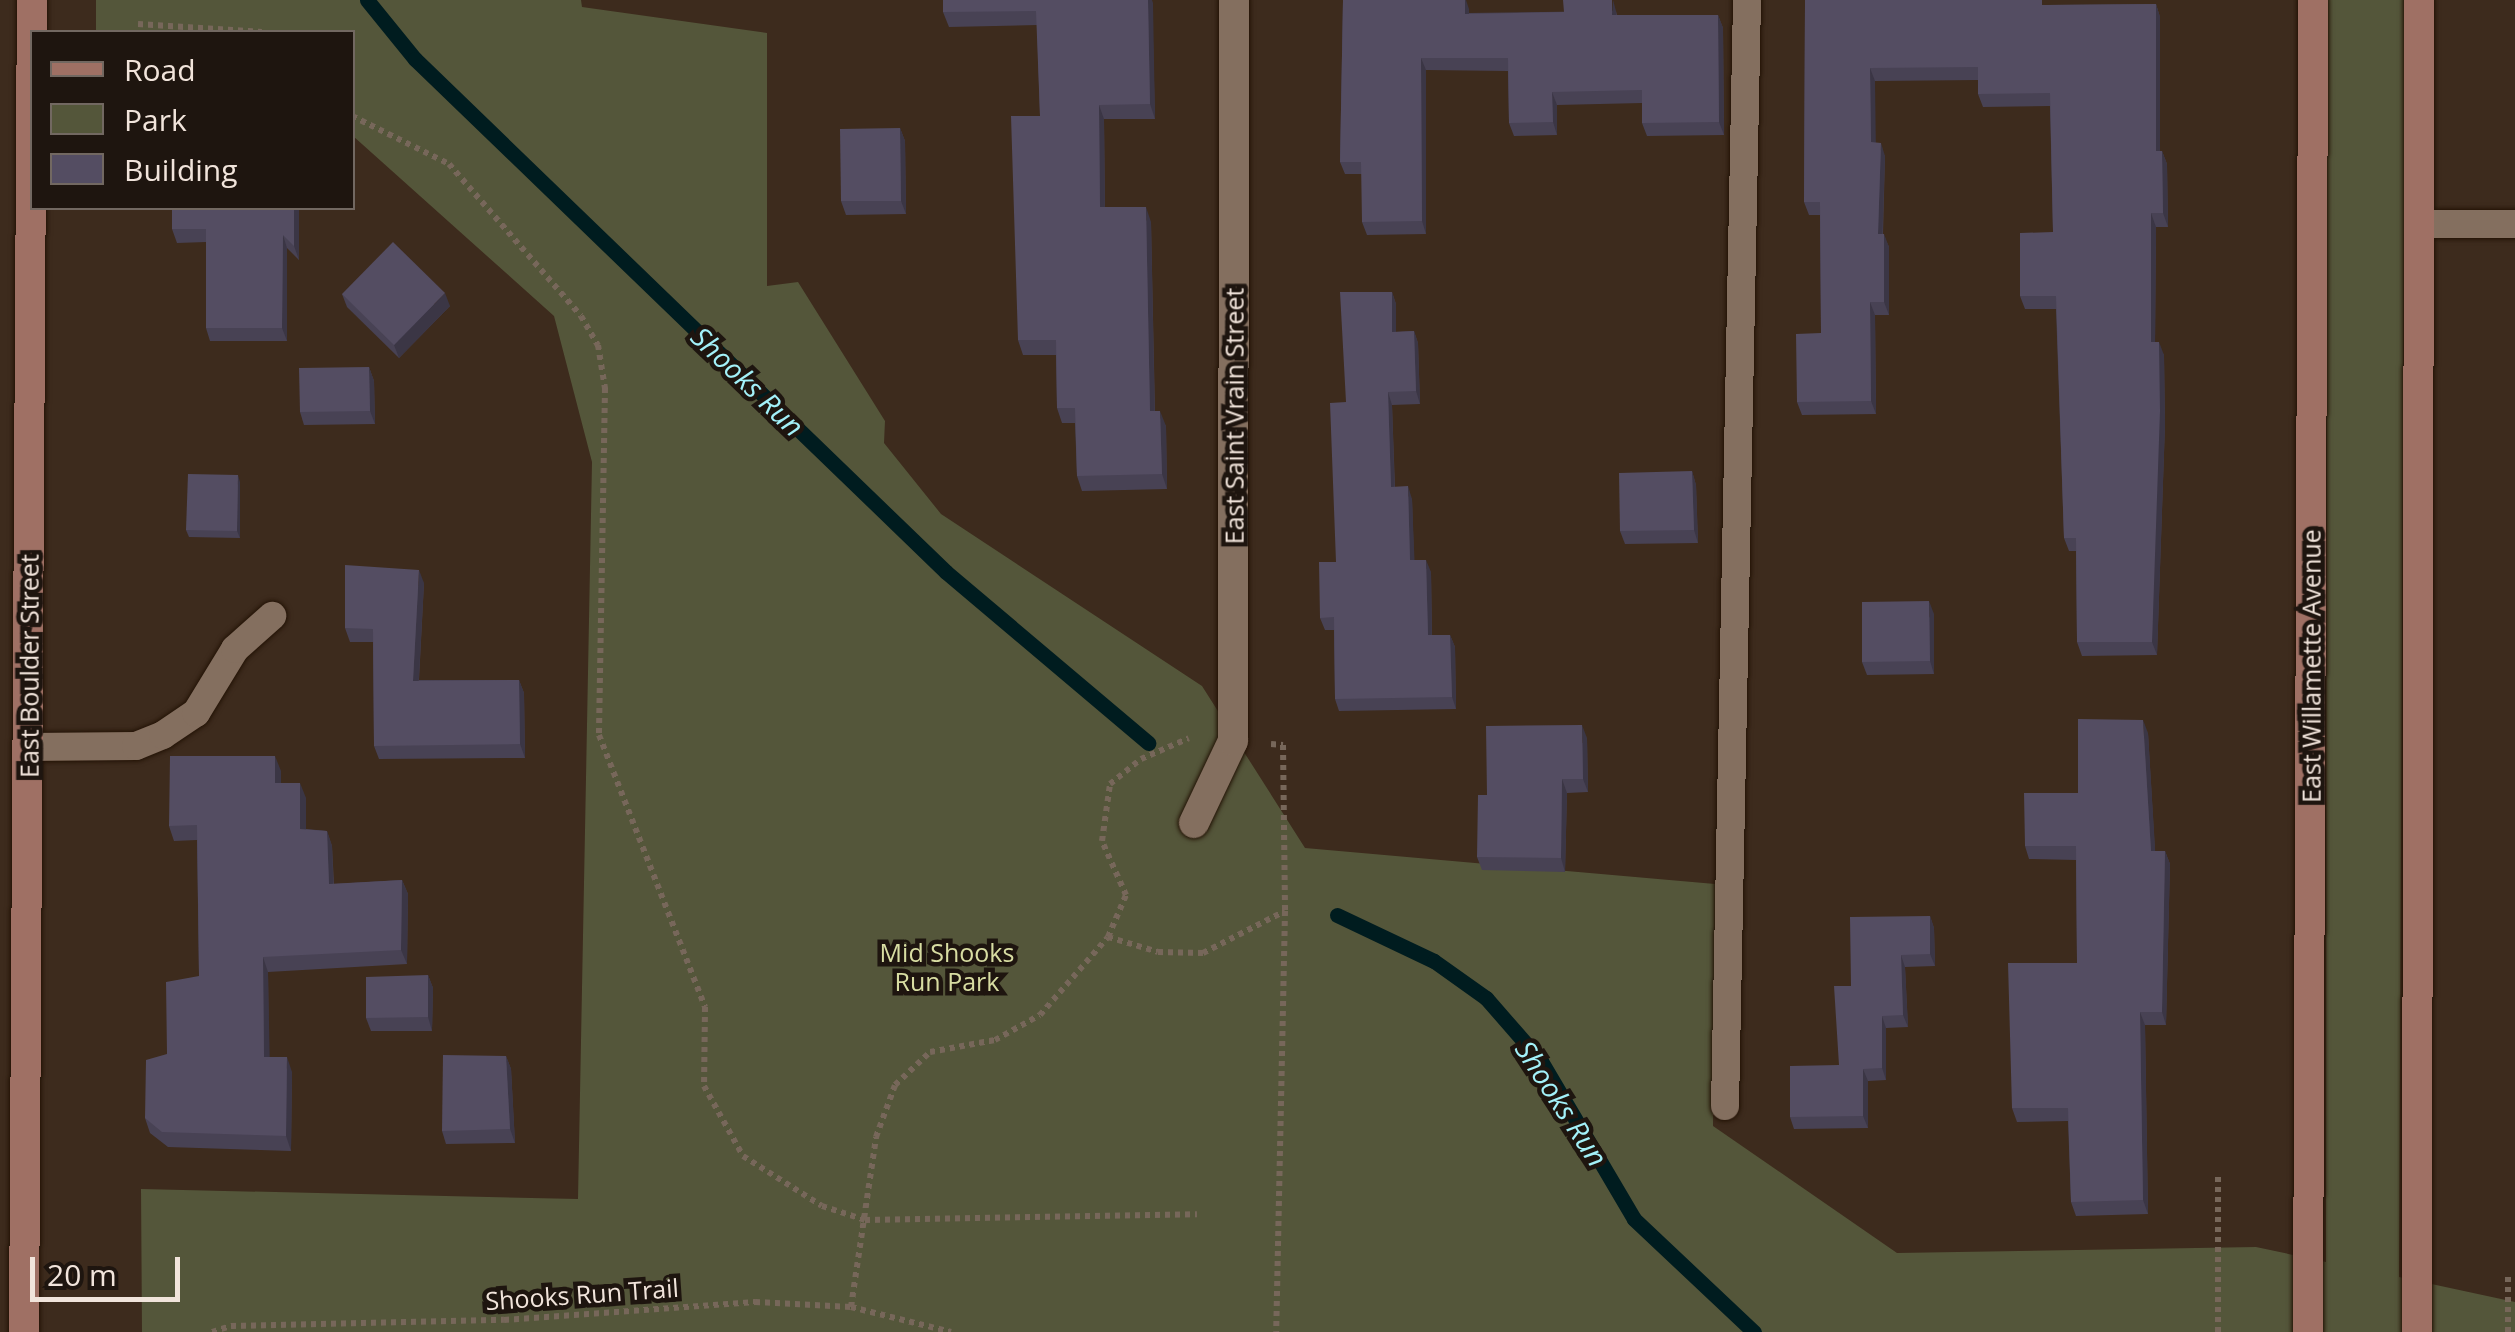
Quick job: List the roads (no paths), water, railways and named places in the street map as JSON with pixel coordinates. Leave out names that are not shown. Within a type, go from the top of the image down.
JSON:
[{"type":"street","name":"East Boulder Street","points":[[32,0],[32,30]]},
{"type":"street","name":"East Saint Vrain Street","points":[[1194,823],[1234,741],[1234,0]]},
{"type":"street","name":"East Willamette Avenue","points":[[2308,1332],[2314,0]]},
{"type":"street","points":[[2417,1332],[2419,0]]},
{"type":"street","name":"East Boulder Street","points":[[24,1332],[13,1191],[28,747],[31,210]]},
{"type":"lane","points":[[1725,1106],[1747,0]]},
{"type":"lane","points":[[2418,224],[2515,224]]},
{"type":"lane","points":[[28,747],[136,746],[163,735],[196,713],[234,649],[272,616]]},
{"type":"waterway","name":"Shooks Run","points":[[367,0],[415,59],[946,572],[1148,743]]},
{"type":"waterway","name":"Shooks Run","points":[[1337,915],[1434,961],[1486,998],[1541,1061],[1634,1219],[1754,1332]]},
{"type":"park label","name":"Mid Shooks Run Park","points":[[947,968]]}]
